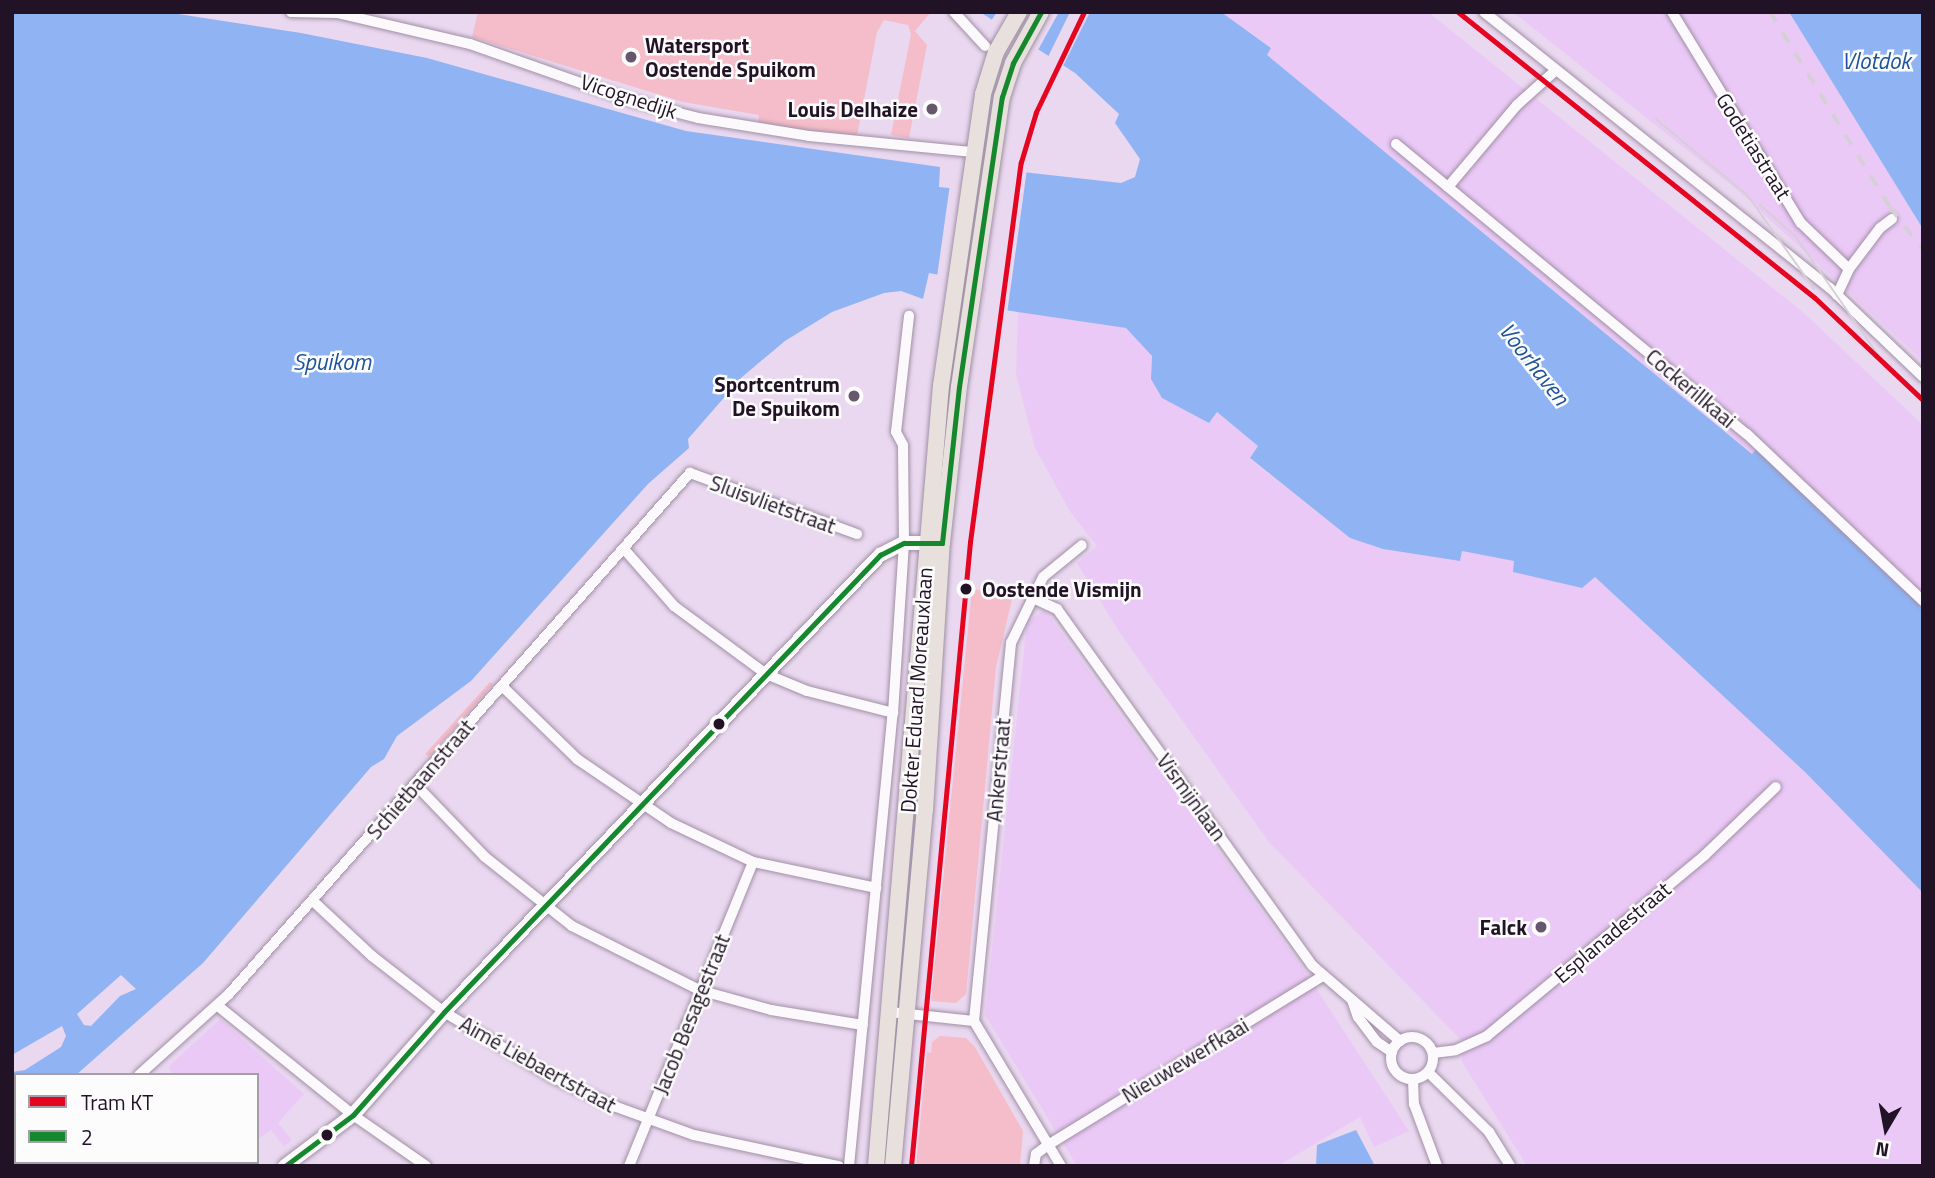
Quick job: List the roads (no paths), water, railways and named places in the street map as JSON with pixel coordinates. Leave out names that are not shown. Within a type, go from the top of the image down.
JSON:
[{"type":"main road","name":"Dokter Eduard Moreauxlaan","points":[[876,1166],[956,280],[990,49],[1008,31],[1018,12]]},
{"type":"main road","name":"Dokter Eduard Moreauxlaan","points":[[893,1166],[907,1014],[934,543],[1002,97],[1013,63],[1041,12]]},
{"type":"street","name":"Vicognedijk","points":[[291,12],[337,13],[470,44],[632,101],[698,118],[809,136],[973,152]]},
{"type":"street","points":[[954,12],[990,49]]},
{"type":"street","points":[[1484,12],[1837,295],[1923,377]]},
{"type":"street","name":"Godetiastraat","points":[[1672,12],[1801,223],[1849,269]]},
{"type":"street","points":[[1448,187],[1517,105],[1556,70]]},
{"type":"street","name":"Cockerillkaai","points":[[1396,144],[1747,434],[1923,601]]},
{"type":"street","points":[[1837,295],[1849,269],[1880,228],[1892,219]]},
{"type":"street","points":[[904,543],[903,445],[896,432],[909,316]]},
{"type":"street","name":"Sluisvlietstraat","points":[[690,472],[857,534]]},
{"type":"street","name":"Schietbaanstraat","points":[[142,1073],[218,1006],[690,472]]},
{"type":"street","points":[[285,1166],[353,1115],[444,1012],[880,555],[904,543],[934,543]]},
{"type":"street","name":"Dokter Eduard Moreauxlaan","points":[[849,1166],[893,713],[904,543]]},
{"type":"street","name":"Ankerstraat","points":[[974,1021],[1010,654],[1031,597],[1043,577],[1082,545]]},
{"type":"street","points":[[624,549],[674,606],[766,674],[818,694],[893,713]]},
{"type":"street","name":"Vismijnlaan","points":[[1031,597],[1057,609],[1323,976],[1352,1000],[1363,1004],[1385,1032],[1400,1041]]},
{"type":"street","points":[[502,686],[577,759],[640,805],[753,862],[834,882],[876,888]]},
{"type":"street","points":[[415,784],[485,857],[543,907],[618,951],[699,990],[771,1010],[863,1025]]},
{"type":"street","name":"Esplanadestraat","points":[[1433,1053],[1456,1050],[1487,1036],[1705,855],[1776,787]]},
{"type":"street","name":"Jacob Besagestraat","points":[[629,1166],[753,862]]},
{"type":"street","name":"Aimé Liebaertstraat","points":[[313,901],[372,957],[444,1012],[554,1078],[648,1120],[759,1151],[839,1166]]},
{"type":"street","name":"Nieuwewerfkaai","points":[[1048,1145],[1323,976]]},
{"type":"street","name":"Vismijnlaan","points":[[1352,1000],[1364,1026],[1392,1052]]},
{"type":"street","points":[[218,1006],[353,1115],[426,1166]]},
{"type":"street","points":[[890,1012],[974,1021],[1061,1166]]},
{"type":"street","points":[[1413,1079],[1394,1068],[1392,1052],[1400,1041],[1420,1038],[1433,1053],[1428,1072]]},
{"type":"street","points":[[152,1065],[157,1073]]},
{"type":"street","points":[[1413,1079],[1428,1072]]},
{"type":"street","points":[[1428,1072],[1489,1132],[1510,1166]]},
{"type":"street","points":[[1413,1079],[1414,1104],[1437,1166]]},
{"type":"street","points":[[1034,1166],[1036,1154],[1048,1145]]},
{"type":"water","name":"Spuikom","points":[[12,12],[165,12],[301,33],[427,58],[686,131],[940,167],[939,187],[1000,193],[1006,170],[1121,183],[1135,177],[1140,159],[1115,123],[1119,114],[1075,73],[980,12],[1221,12],[1271,48],[1267,55],[1752,454],[1758,447],[1923,606],[1923,893],[1805,772],[1595,577],[1582,588],[1513,572],[1514,561],[1462,551],[1460,561],[1383,549],[1350,538],[1250,458],[1258,446],[1217,412],[1209,423],[1162,398],[1151,379],[1152,356],[1126,328],[984,307],[986,284],[929,273],[923,299],[901,291],[884,293],[832,312],[785,341],[742,377],[688,439],[689,448],[648,484],[471,681],[397,736],[384,759],[371,767],[203,963],[78,1073],[14,1073],[12,1121],[12,1072],[25,1070],[61,1047],[66,1036],[62,1026],[12,1055]],"holes":[[[121,975],[136,989],[120,996],[91,1026],[84,1025],[77,1014]]]},
{"type":"water","name":"Vlotdok","points":[[1789,12],[1923,12],[1923,229]]},
{"type":"water","points":[[1356,1130],[1375,1166],[1316,1166],[1317,1145]]},
{"type":"tram line","name":"KT","points":[[911,1166],[970,542],[1021,162],[1036,112],[1084,12]]},
{"type":"tram line","name":"KT","points":[[1458,12],[1815,298],[1923,400]]},
{"type":"tram line","points":[[1656,119],[1748,196],[1814,289]]},
{"type":"tram line","points":[[1760,205],[1796,237],[1878,355]]},
{"type":"railway","points":[[1770,12],[1890,207],[1923,250]]},
{"type":"place","name":"Watersport Oostende Spuikom","points":[[631,57]]},
{"type":"place","name":"Louis Delhaize","points":[[932,109]]},
{"type":"place","name":"Sportcentrum De Spuikom","points":[[854,396]]},
{"type":"place","name":"Oostende Vismijn","points":[[966,589]]},
{"type":"place","name":"Falck","points":[[1541,927]]},
{"type":"water label","name":"Voorhaven","points":[[1534,364]]}]
